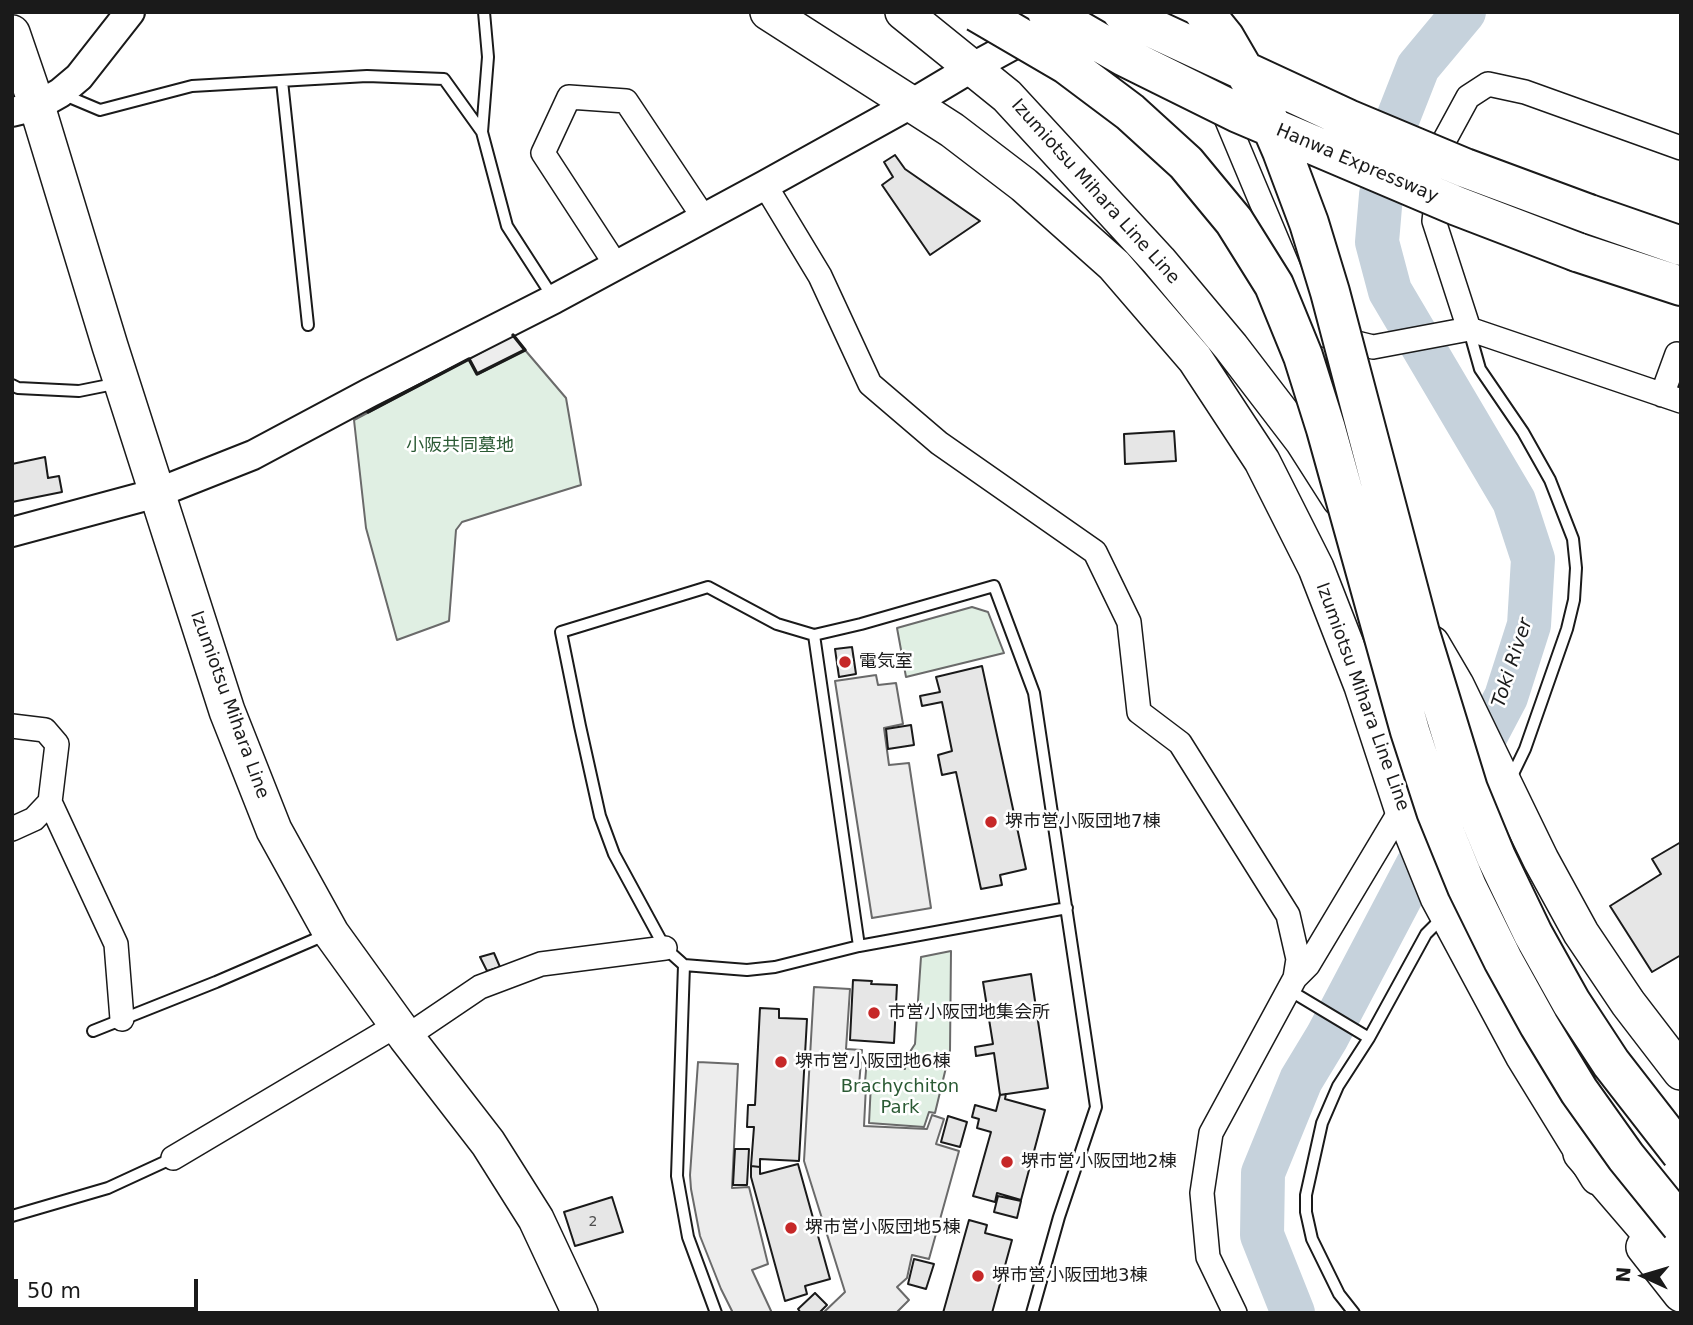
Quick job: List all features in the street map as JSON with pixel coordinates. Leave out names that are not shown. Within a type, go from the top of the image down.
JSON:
[{"type":"highway","points":[[977,12],[1066,64],[1130,112],[1186,163],[1234,221],[1274,285],[1303,356],[1326,429],[1409,731],[1436,811],[1467,887],[1503,960],[1579,1091],[1626,1157],[1681,1225]]},
{"type":"highway","name":"Hanwa Expressway","points":[[1047,12],[1125,57],[1238,113],[1444,201],[1577,252],[1681,286]]},
{"type":"highway","points":[[1122,12],[1348,119],[1465,168],[1681,246]]},
{"type":"highway","points":[[1204,12],[1225,38],[1257,93],[1308,223],[1330,292],[1420,633],[1468,789],[1496,857],[1533,934],[1571,1002],[1611,1063],[1681,1153]]},
{"type":"highway","points":[[1582,1153],[1681,1268]]},
{"type":"main road","name":"Izumiotsu Mihara Line Line","points":[[768,12],[951,130],[1024,185],[1114,265],[1195,359],[1262,461],[1315,568],[1362,686],[1405,817],[1442,906],[1523,1055],[1582,1153],[1649,1254],[1681,1294]]},
{"type":"main road","name":"Izumiotsu Mihara Line Line","points":[[903,12],[1007,96],[1066,158],[1159,261],[1231,347],[1303,441],[1456,685],[1541,860],[1581,933],[1628,1003],[1681,1072]]},
{"type":"main road","name":"Izumiotsu Mihara Line","points":[[12,33],[227,711],[274,830],[331,933],[401,1031],[495,1154],[536,1219],[579,1312]]},
{"type":"street","points":[[36,104],[79,77],[130,12]]},
{"type":"street","points":[[12,533],[157,493],[253,455],[554,299],[765,185],[1074,12]]},
{"type":"street","points":[[1176,12],[1210,80],[1316,333],[1373,347],[1469,329],[1671,398],[1677,354]]},
{"type":"street","points":[[1469,329],[1434,221],[1443,143],[1468,97],[1488,84],[1525,92],[1681,148]]},
{"type":"street","points":[[616,265],[543,153],[569,97],[625,101],[704,218]]},
{"type":"street","points":[[765,185],[820,276],[870,384],[939,443],[1095,552],[1129,622],[1139,712],[1180,743],[1288,915],[1298,959],[1292,984]]},
{"type":"street","points":[[12,726],[45,730],[57,744],[50,802],[116,944],[122,1019]]},
{"type":"street","points":[[12,829],[34,819],[50,802]]},
{"type":"street","points":[[1235,1313],[1208,1256],[1202,1193],[1211,1133],[1292,984],[1308,965],[1405,817]]},
{"type":"street","points":[[173,1158],[480,987],[541,964],[665,948]]},
{"type":"lane","points":[[484,12],[488,57],[482,132],[507,226],[554,299]]},
{"type":"lane","points":[[36,104],[100,110],[192,86],[367,76],[444,79],[482,132]]},
{"type":"lane","points":[[282,81],[308,325]]},
{"type":"lane","points":[[1469,329],[1480,369],[1523,432],[1550,480],[1573,539],[1576,568],[1574,600],[1567,629],[1525,748],[1503,782]]},
{"type":"lane","points":[[12,386],[79,391],[121,383]]},
{"type":"lane","points":[[1032,1313],[1059,1217],[1096,1107],[1068,908],[1034,693],[994,586],[814,635],[777,624],[708,587],[561,632],[600,816],[614,854],[665,948],[684,965],[747,970],[775,967],[859,946],[1068,908]]},
{"type":"lane","points":[[814,635],[859,946]]},
{"type":"lane","points":[[1353,1313],[1339,1294],[1312,1238],[1306,1212],[1306,1195],[1322,1123],[1339,1086],[1369,1038],[1442,906]]},
{"type":"lane","points":[[93,1031],[331,933]]},
{"type":"lane","points":[[684,965],[677,1176],[688,1237],[716,1313]]},
{"type":"lane","points":[[1292,984],[1369,1038]]},
{"type":"lane","points":[[12,1216],[107,1188],[173,1158]]},
{"type":"green space","name":"小阪共同墓地","points":[[525,350],[566,398],[581,485],[462,522],[456,530],[449,621],[397,640],[366,528],[354,420],[469,359],[478,374]]},
{"type":"green space","points":[[972,607],[988,612],[1004,653],[906,677],[897,628]]},
{"type":"green space","name":"Brachychiton Park","points":[[951,951],[950,1051],[935,1113],[929,1112],[924,1127],[869,1123],[871,1083],[865,1082],[867,1059],[878,1060],[878,1068],[905,1069],[906,1058],[915,1044],[921,957]]},
{"type":"shaded area","points":[[513,335],[525,350],[477,374],[469,359]]},
{"type":"shaded area","points":[[876,675],[878,685],[896,683],[903,724],[884,728],[889,765],[909,763],[931,908],[872,918],[835,681]]},
{"type":"shaded area","points":[[814,987],[850,989],[846,1049],[862,1050],[859,1085],[866,1086],[864,1126],[927,1129],[932,1115],[944,1119],[936,1144],[959,1151],[929,1259],[912,1255],[907,1278],[897,1287],[909,1300],[896,1313],[823,1313],[845,1292],[804,1161]]},
{"type":"shaded area","points":[[698,1062],[738,1064],[732,1188],[749,1187],[768,1264],[752,1270],[772,1313],[733,1313],[700,1236],[690,1175]]},
{"type":"building","points":[[895,155],[905,169],[980,221],[930,255],[882,185],[893,177],[884,162]]},
{"type":"building","points":[[1174,431],[1176,461],[1125,464],[1124,434]]},
{"type":"building","points":[[45,457],[48,478],[59,476],[62,492],[12,502],[12,464]]},
{"type":"building","name":"電気室","points":[[852,647],[856,674],[839,677],[835,649]]},
{"type":"building","name":"堺市営小阪団地7棟","points":[[982,666],[1026,869],[1000,875],[1002,885],[981,889],[956,772],[942,775],[938,755],[952,751],[942,702],[922,706],[920,696],[940,692],[936,677]]},
{"type":"building","points":[[911,725],[914,745],[888,749],[886,729]]},
{"type":"building","points":[[1681,842],[1681,955],[1652,972],[1610,906],[1661,874],[1652,859]]},
{"type":"building","points":[[494,953],[500,967],[487,971],[480,957]]},
{"type":"building","points":[[1031,974],[1048,1088],[1000,1095],[994,1053],[976,1056],[975,1047],[993,1044],[983,982]]},
{"type":"building","name":"市営小阪団地集会所","points":[[853,980],[897,985],[894,1043],[850,1040]]},
{"type":"building","name":"堺市営小阪団地6棟","points":[[760,1008],[779,1009],[779,1018],[807,1019],[799,1161],[760,1159],[760,1167],[751,1166],[754,1127],[747,1127],[748,1105],[755,1105]]},
{"type":"building","name":"堺市営小阪団地2棟","points":[[1006,1094],[1005,1099],[1045,1110],[1021,1200],[997,1193],[995,1202],[973,1196],[991,1132],[977,1128],[979,1119],[972,1117],[975,1105],[996,1111],[1000,1095]]},
{"type":"building","points":[[948,1116],[967,1122],[960,1147],[941,1142]]},
{"type":"building","points":[[735,1149],[749,1149],[747,1185],[733,1185]]},
{"type":"building","name":"堺市営小阪団地5棟","points":[[798,1164],[830,1279],[805,1286],[807,1294],[785,1301],[751,1177],[751,1166],[760,1167],[760,1174]]},
{"type":"building","points":[[998,1196],[1021,1201],[1017,1218],[994,1212]]},
{"type":"building","points":[[612,1197],[623,1232],[575,1246],[564,1212]]},
{"type":"building","name":"堺市営小阪団地3棟","points":[[969,1220],[987,1225],[985,1233],[1012,1240],[992,1313],[943,1313]]},
{"type":"building","points":[[914,1259],[934,1264],[926,1289],[908,1284]]},
{"type":"building","points":[[815,1293],[827,1305],[819,1313],[801,1313],[798,1309]]},
{"type":"waterway","name":"Toki River","points":[[1293,1313],[1262,1235],[1263,1173],[1301,1080],[1327,1037],[1506,697],[1529,625],[1533,559],[1514,501],[1390,291],[1377,242],[1381,195],[1396,123],[1418,67],[1464,12]]},
{"type":"wall","points":[[368,412],[469,359],[477,374],[525,350],[513,335]]},
{"type":"place","name":"電気室","points":[[845,662]]},
{"type":"place","name":"堺市営小阪団地7棟","points":[[991,822]]},
{"type":"place","name":"市営小阪団地集会所","points":[[874,1013]]},
{"type":"place","name":"堺市営小阪団地6棟","points":[[781,1062]]},
{"type":"place","name":"堺市営小阪団地2棟","points":[[1007,1162]]},
{"type":"place","name":"堺市営小阪団地5棟","points":[[791,1228]]},
{"type":"place","name":"堺市営小阪団地3棟","points":[[978,1276]]}]
